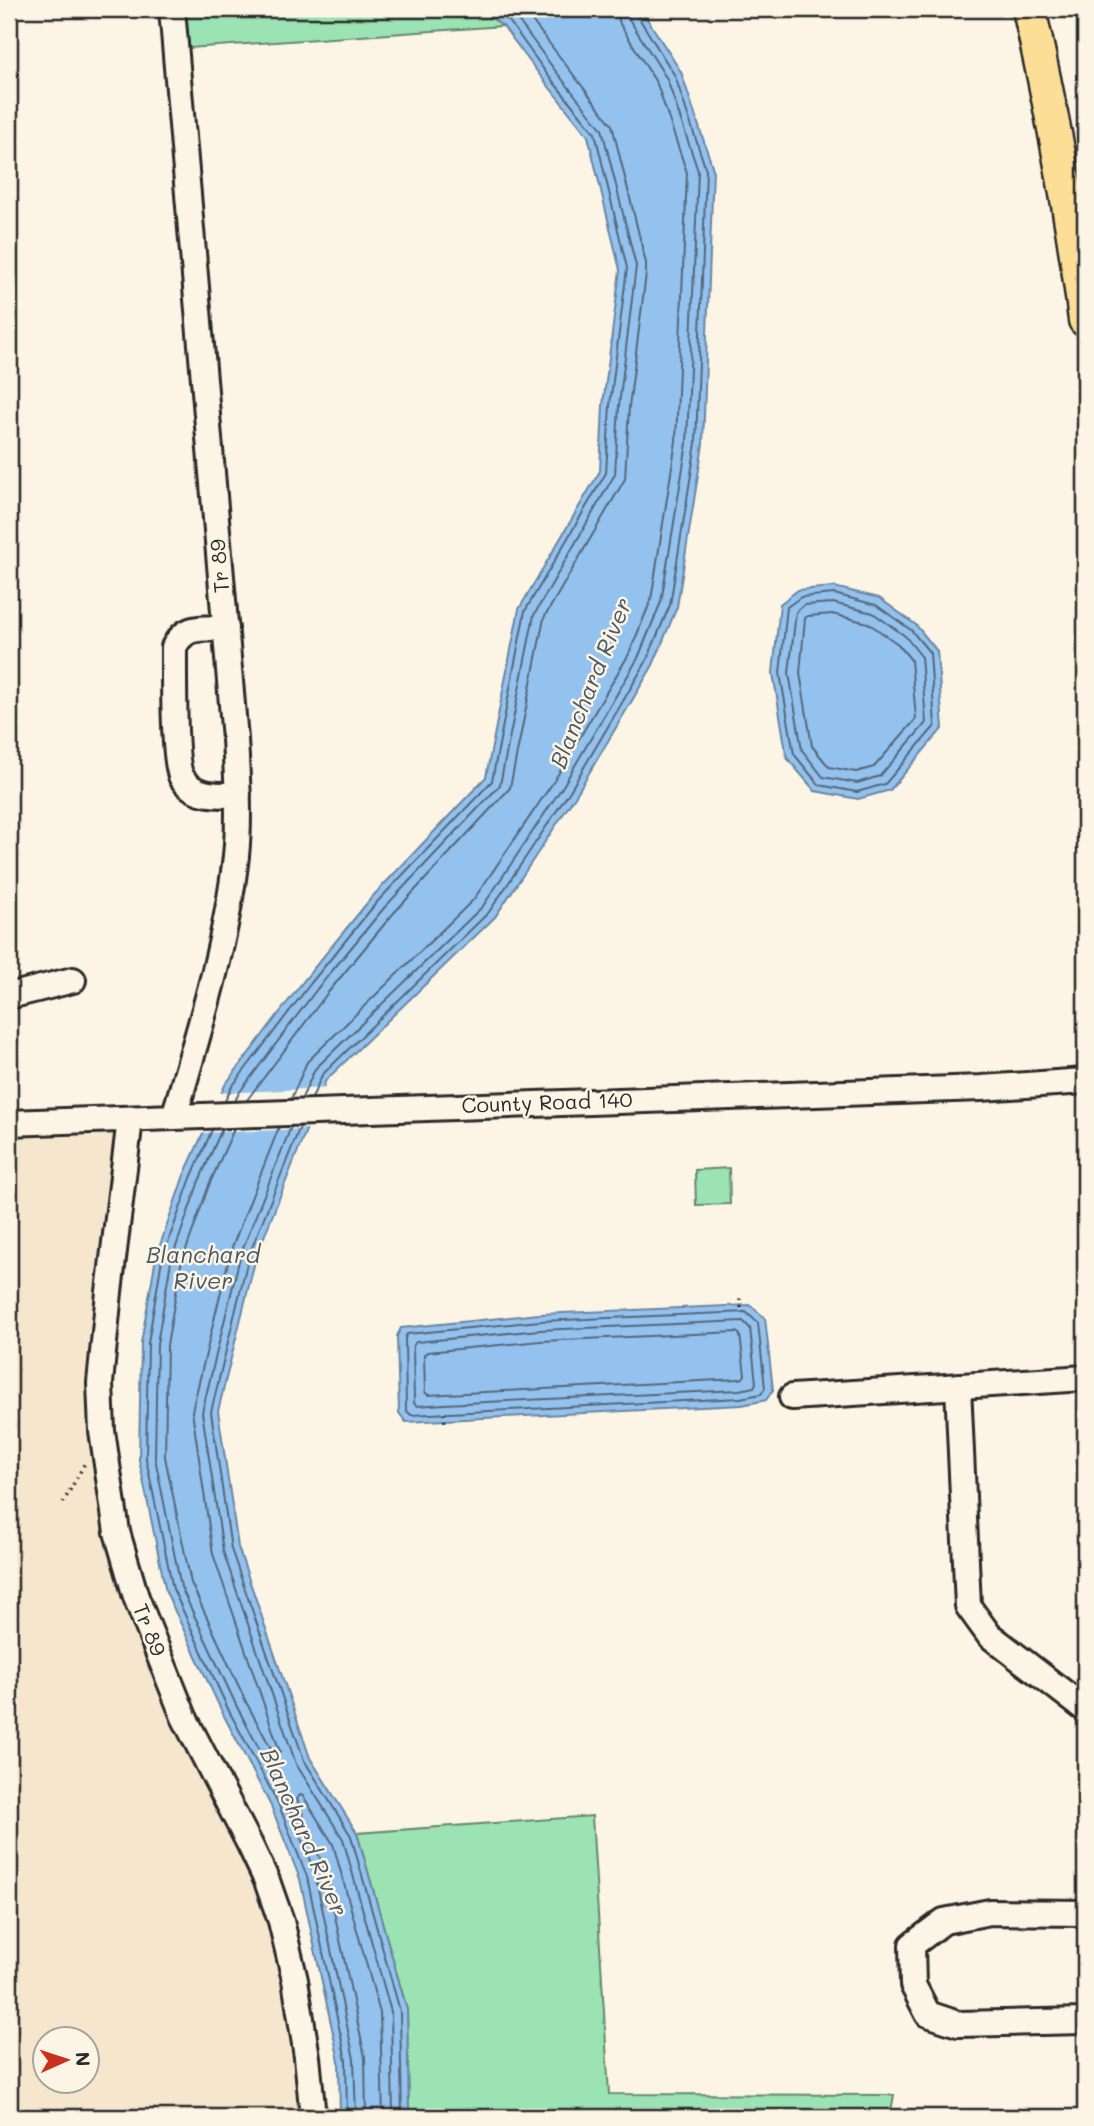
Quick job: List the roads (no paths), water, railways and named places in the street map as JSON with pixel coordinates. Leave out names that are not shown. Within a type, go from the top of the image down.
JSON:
[{"type":"main road","points":[[1029,9],[1053,114],[1072,217],[1085,320]]},
{"type":"street","name":"Tr 89","points":[[172,9],[238,796],[236,856],[226,920],[185,1116]]},
{"type":"street","points":[[226,628],[186,631],[174,647],[177,757],[182,778],[194,788],[205,794],[238,796]]},
{"type":"street","points":[[9,996],[73,980]]},
{"type":"street","name":"County Road 140","points":[[9,1123],[1085,1082]]},
{"type":"street","name":"Tr 89","points":[[130,1119],[100,1383],[102,1432],[117,1532],[136,1597],[184,1717],[250,1845],[267,1881],[281,1921],[295,1980],[313,2117]]},
{"type":"street","points":[[792,1397],[1085,1378]]},
{"type":"street","points":[[958,1386],[968,1606],[989,1635],[1085,1709]]},
{"type":"street","points":[[1085,1913],[990,1912],[944,1921],[912,1945],[912,1985],[928,2014],[958,2024],[1085,2021]]},
{"type":"water","name":"Blanchard River","points":[[478,9],[641,9],[681,72],[713,169],[703,444],[677,607],[653,665],[576,795],[495,917],[326,1080],[256,1257],[218,1411],[238,1547],[310,1758],[357,1833],[407,2010],[409,2117],[340,2117],[339,2061],[300,1879],[271,1806],[223,1714],[166,1592],[139,1460],[141,1343],[156,1257],[184,1175],[225,1085],[305,979],[372,897],[486,777],[519,609],[600,471],[603,405],[620,270],[588,136],[503,26]]},
{"type":"water","points":[[834,587],[879,598],[916,625],[937,651],[943,728],[890,790],[858,799],[815,791],[787,758],[773,673],[780,604],[798,590]]},
{"type":"water","points":[[750,1305],[765,1318],[773,1390],[766,1400],[742,1405],[406,1422],[399,1413],[397,1336],[401,1328],[539,1314]]}]
